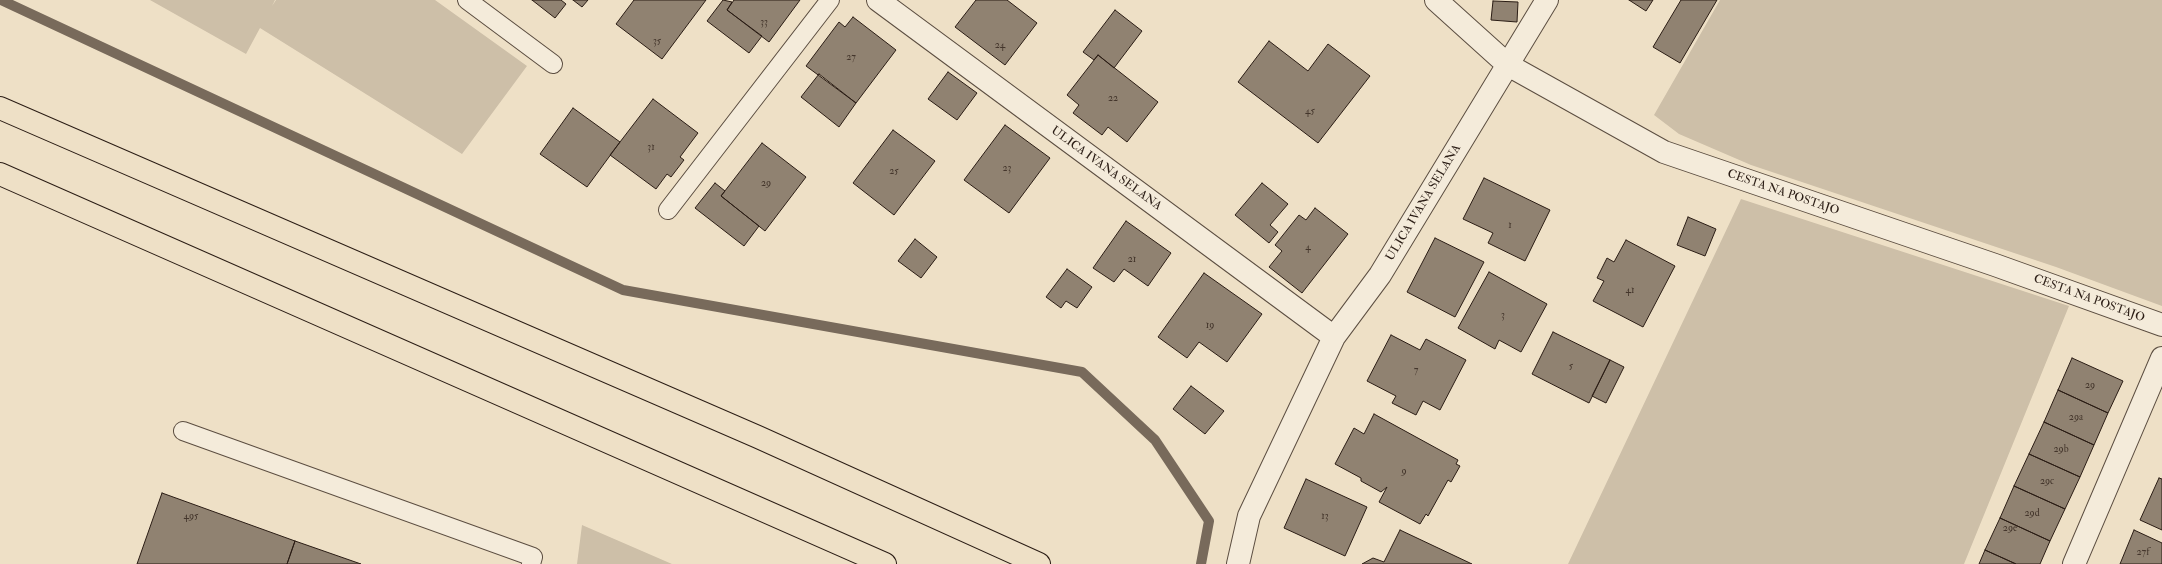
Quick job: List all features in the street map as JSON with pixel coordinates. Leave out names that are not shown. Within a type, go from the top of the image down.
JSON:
[{"type":"highway","points":[[0,108],[758,437],[1039,564]]},
{"type":"highway","points":[[0,174],[885,564]]},
{"type":"street","name":"ULICA IVANA SELANA","points":[[878,0],[1334,337]]},
{"type":"street","name":"CESTA NA POSTAJO","points":[[1436,0],[1508,65],[1664,152],[1995,265],[2162,325]]},
{"type":"street","name":"ULICA IVANA SELANA","points":[[1238,564],[1250,516],[1334,337],[1380,276],[1547,0]]},
{"type":"street","points":[[2074,564],[2162,358]]},
{"type":"lane","points":[[467,0],[553,64]]},
{"type":"lane","points":[[668,210],[830,0]]},
{"type":"lane","points":[[184,431],[533,557],[531,564]]},
{"type":"shaded area","points":[[150,0],[275,0],[272,6],[276,0],[435,0],[527,66],[462,154],[260,28],[246,54]]},
{"type":"shaded area","points":[[1720,0],[2162,0],[2162,306],[2056,267],[1751,165],[1679,134],[1654,115]]},
{"type":"shaded area","points":[[1741,199],[2069,306],[1964,564],[1568,564]]},
{"type":"shaded area","points":[[582,525],[672,564],[577,564]]},
{"type":"building","points":[[532,0],[561,0],[566,4],[555,18]]},
{"type":"building","points":[[573,0],[588,0],[582,7]]},
{"type":"building","points":[[634,0],[706,0],[662,59],[616,24]]},
{"type":"building","points":[[723,0],[732,2],[727,10],[762,36],[749,53],[707,21]]},
{"type":"building","points":[[734,0],[800,0],[769,42],[727,10]]},
{"type":"building","points":[[976,0],[1007,0],[1037,23],[1005,65],[955,27]]},
{"type":"building","points":[[1629,0],[1653,0],[1646,11]]},
{"type":"building","points":[[1681,0],[1717,0],[1680,63],[1653,47]]},
{"type":"building","points":[[1493,1],[1518,2],[1517,22],[1491,20]]},
{"type":"building","points":[[1115,10],[1142,31],[1114,68],[1098,55],[1094,60],[1083,52]]},
{"type":"building","points":[[853,17],[896,50],[856,103],[806,66],[839,22],[845,27]]},
{"type":"building","points":[[1269,41],[1308,71],[1328,44],[1370,76],[1318,143],[1238,82]]},
{"type":"building","points":[[1098,55],[1158,102],[1127,142],[1108,127],[1102,135],[1073,113],[1079,105],[1067,95]]},
{"type":"building","points":[[948,72],[977,93],[957,120],[928,99]]},
{"type":"building","points":[[819,74],[856,103],[839,127],[801,97]]},
{"type":"building","points":[[653,99],[698,133],[680,157],[684,160],[671,177],[667,174],[656,189],[610,155]]},
{"type":"building","points":[[573,108],[620,142],[587,187],[540,154]]},
{"type":"building","points":[[1005,125],[1050,158],[1009,213],[964,180]]},
{"type":"building","points":[[893,130],[935,161],[894,215],[853,183]]},
{"type":"building","points":[[762,143],[806,177],[765,231],[721,196]]},
{"type":"building","points":[[1484,178],[1550,210],[1525,261],[1488,243],[1493,233],[1463,219]]},
{"type":"building","points":[[715,183],[725,191],[721,196],[759,226],[744,246],[695,208]]},
{"type":"building","points":[[1262,183],[1288,204],[1270,225],[1278,232],[1269,243],[1235,215]]},
{"type":"building","points":[[1315,208],[1348,234],[1302,293],[1269,267],[1282,251],[1275,245],[1299,215],[1306,220]]},
{"type":"building","points":[[1688,217],[1716,229],[1705,256],[1677,245]]},
{"type":"building","points":[[1126,221],[1171,253],[1148,286],[1124,269],[1114,282],[1093,268]]},
{"type":"building","points":[[1435,238],[1484,262],[1455,317],[1407,292]]},
{"type":"building","points":[[915,239],[937,257],[921,278],[898,261]]},
{"type":"building","points":[[1626,240],[1675,266],[1643,327],[1593,301],[1604,281],[1597,278],[1607,258],[1614,262]]},
{"type":"building","points":[[1067,269],[1092,287],[1077,308],[1066,301],[1061,308],[1046,297]]},
{"type":"building","points":[[1489,272],[1547,304],[1521,352],[1499,340],[1495,349],[1458,328]]},
{"type":"building","points":[[1204,273],[1262,314],[1227,362],[1199,342],[1187,358],[1158,337]]},
{"type":"building","points":[[1553,332],[1610,360],[1589,403],[1532,374]]},
{"type":"building","points":[[1391,335],[1420,350],[1426,339],[1466,360],[1440,410],[1423,401],[1416,415],[1392,403],[1396,396],[1367,381]]},
{"type":"building","points":[[2072,358],[2123,381],[2108,413],[2058,390]]},
{"type":"building","points":[[1610,360],[1624,367],[1606,403],[1592,396]]},
{"type":"building","points":[[1191,386],[1224,411],[1205,434],[1173,409]]},
{"type":"building","points":[[2058,390],[2108,413],[2094,445],[2044,422]]},
{"type":"building","points":[[1374,414],[1458,460],[1456,464],[1460,466],[1451,482],[1448,480],[1428,516],[1426,514],[1420,524],[1379,502],[1387,487],[1381,492],[1361,481],[1361,478],[1335,464],[1354,428],[1364,434]]},
{"type":"building","points":[[2044,422],[2094,445],[2080,477],[2029,454]]},
{"type":"building","points":[[2029,454],[2080,477],[2065,509],[2014,486]]},
{"type":"building","points":[[2159,478],[2162,479],[2162,530],[2140,520]]},
{"type":"building","points":[[1306,479],[1367,507],[1345,556],[1284,528]]},
{"type":"building","points":[[2014,486],[2065,509],[2050,541],[2000,518]]},
{"type":"building","points":[[162,493],[295,541],[287,564],[137,564]]},
{"type":"building","points":[[2000,518],[2050,541],[2040,564],[2016,564],[1985,550]]},
{"type":"building","points":[[1400,530],[1472,564],[1362,564],[1373,558],[1384,562]]},
{"type":"building","points":[[2134,530],[2162,543],[2162,564],[2120,564]]},
{"type":"building","points":[[295,541],[361,564],[287,564]]},
{"type":"building","points":[[1985,550],[2016,564],[1979,564]]},
{"type":"waterway","points":[[1,0],[623,290],[1082,372],[1155,440],[1209,521],[1201,564]]}]
